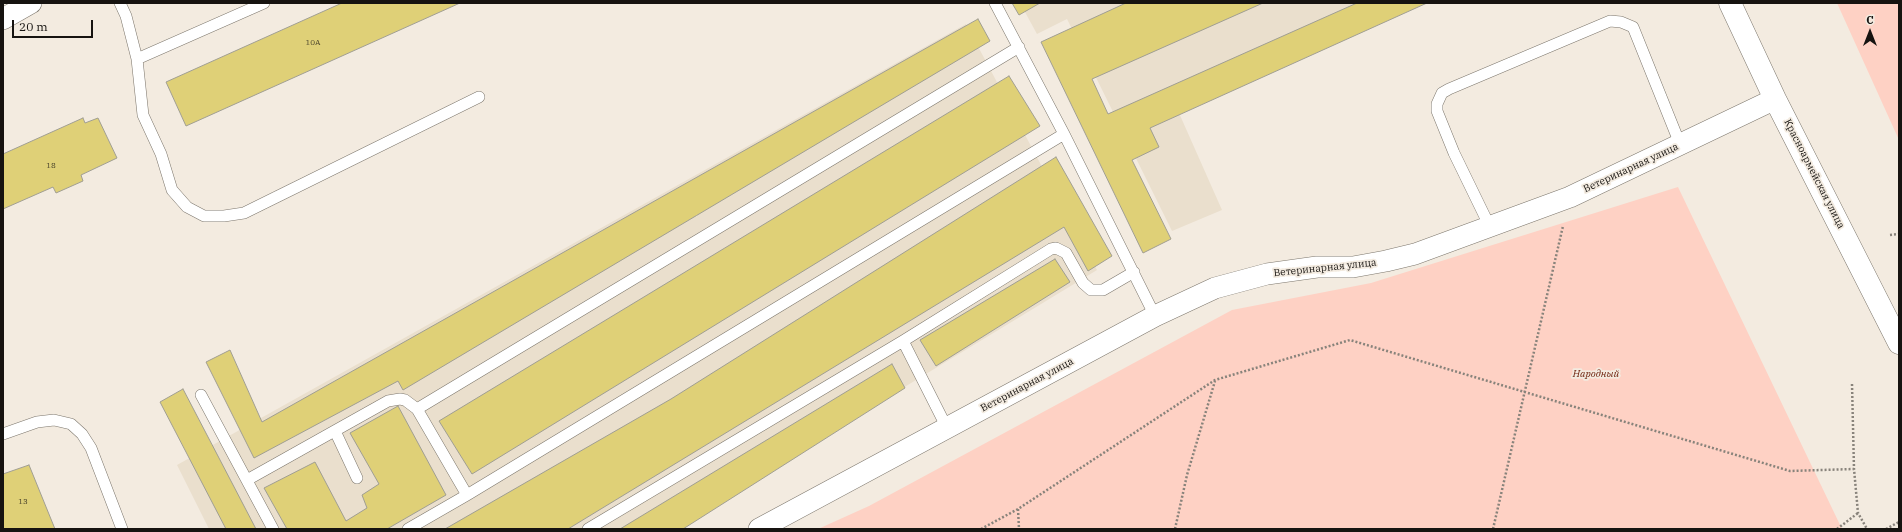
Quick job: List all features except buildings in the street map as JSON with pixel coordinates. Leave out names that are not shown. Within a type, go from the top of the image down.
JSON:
[{"type":"street","points":[[3,19],[31,3]]},
{"type":"street","name":"Красноармейская улица","points":[[1730,3],[1776,99],[1899,344]]},
{"type":"street","name":"Ветеринарная улица","points":[[759,529],[1155,316],[1215,288],[1267,274],[1317,267],[1353,267],[1415,254],[1570,196],[1776,99]]},
{"type":"lane","points":[[120,3],[126,16],[137,59],[143,115],[161,154],[172,190],[187,207],[204,216],[224,216],[244,213],[480,97]]},
{"type":"lane","points":[[137,59],[264,3]]},
{"type":"lane","points":[[995,3],[1064,134],[1155,316]]},
{"type":"lane","points":[[1490,227],[1454,152],[1437,111],[1437,104],[1442,93],[1449,89],[1610,21],[1621,22],[1633,27],[1680,144]]},
{"type":"lane","points":[[417,409],[1019,47]]},
{"type":"lane","points":[[408,529],[467,496],[1064,134]]},
{"type":"lane","points":[[588,529],[903,341],[1051,249],[1056,248],[1066,253],[1083,283],[1091,290],[1102,290],[1134,272]]},
{"type":"lane","points":[[903,341],[948,428]]},
{"type":"lane","points":[[201,395],[274,529]]},
{"type":"lane","points":[[246,480],[388,401],[400,398],[417,409],[467,496]]},
{"type":"lane","points":[[3,434],[37,422],[54,420],[71,424],[82,434],[90,448],[122,529]]},
{"type":"lane","points":[[335,431],[357,478]]},
{"type":"path","points":[[1492,529],[1570,196]]},
{"type":"path","points":[[1890,235],[1899,234]]},
{"type":"path","points":[[982,529],[1018,508],[1215,380],[1350,340],[1523,393],[1790,471],[1854,469]]},
{"type":"path","points":[[1175,529],[1187,475],[1215,380]]},
{"type":"path","points":[[1852,384],[1854,469],[1858,513],[1867,529]]},
{"type":"path","points":[[1018,508],[1019,529]]},
{"type":"path","points":[[1837,529],[1858,513]]},
{"type":"path","points":[[1886,529],[1899,522]]},
{"type":"shaded area","points":[[1020,3],[1402,3],[1175,104],[1222,210],[1172,231],[1067,19],[1037,34]]},
{"type":"shaded area","points":[[966,24],[1097,270],[671,529],[209,529],[177,465]]},
{"type":"green space","points":[[1837,3],[1899,3],[1899,140]]},
{"type":"green space","name":"Народный","points":[[1678,187],[1842,529],[818,529],[869,506],[1232,310],[1371,283]]}]
